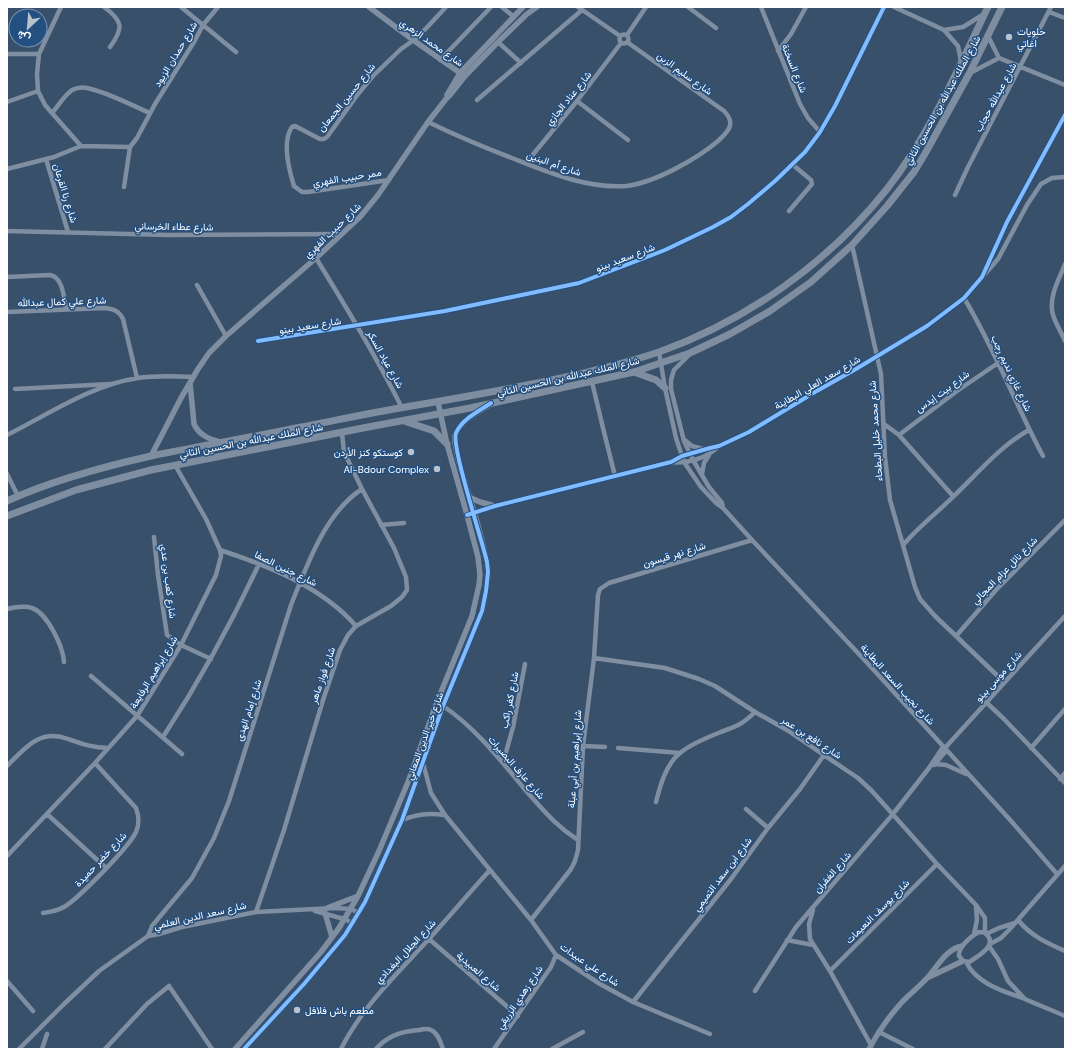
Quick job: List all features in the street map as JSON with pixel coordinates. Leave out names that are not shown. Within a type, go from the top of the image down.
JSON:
[{"type":"highway","name":"شارع الملك عبدالله بن الحسين الثاني","points":[[7,516],[76,490],[175,465],[491,403],[634,372],[690,353],[730,334],[770,311],[811,282],[852,245],[887,206],[914,172],[946,118],[1002,7]]},
{"type":"highway","name":"شارع الملك عبدالله بن الحسين الثاني","points":[[7,501],[71,477],[151,456],[551,380],[608,367],[659,352],[716,328],[798,277],[832,248],[887,189],[908,160],[932,120],[987,10]]},
{"type":"highway","points":[[634,372],[656,380],[665,388]]},
{"type":"highway","points":[[402,420],[434,431],[447,444]]},
{"type":"street","points":[[61,7],[39,54],[38,91],[45,105],[52,114],[81,146]]},
{"type":"street","points":[[104,7],[118,18],[120,25],[118,36],[110,47]]},
{"type":"street","points":[[181,7],[236,52]]},
{"type":"street","name":"شارع حمدان الزيود","points":[[130,147],[137,138],[150,113],[194,42],[203,24],[218,7]]},
{"type":"street","name":"شارع محمد الزهري","points":[[369,7],[440,60],[462,74]]},
{"type":"street","name":"شارع حسين الجمعان","points":[[290,130],[295,126],[320,139],[327,137],[373,76],[401,49],[418,37],[446,7]]},
{"type":"street","points":[[440,60],[491,7]]},
{"type":"street","points":[[502,7],[514,17]]},
{"type":"street","name":"شارع حبيب الفهري","points":[[151,456],[193,377],[209,353],[226,336],[316,258],[370,206],[462,74],[523,7]]},
{"type":"street","name":"شارع حبيب الفهري","points":[[462,74],[527,14],[537,7]]},
{"type":"street","points":[[620,36],[619,40],[621,43],[627,42],[627,36],[646,7]]},
{"type":"street","points":[[688,7],[716,28]]},
{"type":"street","name":"شارع السخنة","points":[[760,7],[804,113],[820,132]]},
{"type":"street","points":[[778,50],[791,34],[806,7]]},
{"type":"street","name":"شارع سعيد بينو","points":[[258,341],[423,315],[579,283],[665,250],[731,217],[776,181],[793,165],[820,132],[835,106],[884,7]]},
{"type":"street","points":[[894,7],[944,30],[958,46],[961,62]]},
{"type":"street","points":[[478,100],[521,63],[580,8],[620,36],[627,36]]},
{"type":"street","points":[[1050,9],[1065,18]]},
{"type":"street","name":"شارع عبدالله حجاب","points":[[955,195],[1050,9]]},
{"type":"street","points":[[944,30],[963,27],[976,20],[987,10]]},
{"type":"street","points":[[988,36],[999,58],[1065,85]]},
{"type":"street","points":[[498,42],[521,63]]},
{"type":"street","name":"شارع سليم الزبن","points":[[627,42],[724,111],[731,121]]},
{"type":"street","name":"شارع عناد الجازي","points":[[526,164],[578,101],[621,43]]},
{"type":"street","points":[[7,54],[39,54]]},
{"type":"street","points":[[969,74],[999,58]]},
{"type":"street","points":[[52,114],[66,96],[73,90],[80,88],[97,91],[150,113]]},
{"type":"street","points":[[7,102],[38,91]]},
{"type":"street","points":[[578,101],[628,140]]},
{"type":"street","name":"شارع سعد العلي البطاينة","points":[[671,462],[682,456],[719,446],[748,432],[927,326],[964,298],[982,277],[1007,222],[1065,116]]},
{"type":"street","name":"شارع أم البنين","points":[[428,122],[526,164],[580,182],[610,186],[628,186],[663,174],[704,151],[726,134],[731,121]]},
{"type":"street","name":"ممر حبيب الفهري","points":[[290,130],[288,142],[289,166],[294,186],[302,192],[389,180]]},
{"type":"street","points":[[7,168],[46,159],[81,146],[130,147],[124,186]]},
{"type":"street","name":"شارع رنا القرعان","points":[[46,159],[68,232]]},
{"type":"street","points":[[789,212],[812,184],[811,180],[793,165]]},
{"type":"street","points":[[982,277],[998,259],[1027,205],[1041,184],[1052,178],[1065,177]]},
{"type":"street","name":"شارع عطاء الخرساني","points":[[7,231],[169,235],[342,234]]},
{"type":"street","name":"شارع محمد خليل البطحاء","points":[[852,245],[881,374],[890,500],[904,544],[915,587],[920,599],[1004,682]]},
{"type":"street","name":"شارع عياد السكر","points":[[316,258],[358,325],[402,408]]},
{"type":"street","points":[[1065,264],[1054,289],[1052,303],[1053,315],[1065,341]]},
{"type":"street","points":[[7,277],[50,275],[56,277],[60,282],[66,309]]},
{"type":"street","points":[[197,285],[226,336]]},
{"type":"street","name":"شارع غازي نديم رجب","points":[[964,298],[998,363],[1029,430],[1043,456]]},
{"type":"street","name":"شارع علي كمال عبدالله","points":[[7,312],[66,309],[113,309],[121,314],[137,378]]},
{"type":"street","name":"شارع نجيب السعد البطاينة","points":[[659,352],[676,438],[684,462],[701,487],[717,504],[724,508]]},
{"type":"street","name":"شارع نجيب السعد البطاينة","points":[[690,353],[676,367],[671,380],[671,389],[684,441],[709,487],[722,503],[724,508],[752,540],[868,663],[1057,874]]},
{"type":"street","name":"شارع بيت إيدس","points":[[899,435],[956,391],[998,363]]},
{"type":"street","points":[[7,436],[79,398],[116,383],[137,378],[163,376],[193,377]]},
{"type":"street","points":[[592,382],[615,476]]},
{"type":"street","points":[[15,388],[116,383]]},
{"type":"street","points":[[190,383],[194,424],[197,430],[203,435],[220,442]]},
{"type":"street","name":"شارع خير الدين المعاني","points":[[234,1049],[316,958],[332,937],[358,896],[408,782],[437,702],[472,616],[477,600],[480,575],[478,557],[447,444],[438,402]]},
{"type":"street","name":"شارع خير الدين المعاني","points":[[244,1049],[304,984],[345,935],[359,913],[372,888],[402,820],[443,706],[482,611],[485,599],[487,562],[457,452],[455,437],[458,429],[466,420],[491,403]]},
{"type":"street","points":[[884,424],[899,435],[953,496]]},
{"type":"street","points":[[904,544],[1008,444],[1029,430]]},
{"type":"street","name":"شارع فواز ماهر","points":[[256,912],[284,830],[334,665],[340,650],[356,626],[391,606],[402,597],[407,590],[406,577],[394,548],[344,452],[342,433]]},
{"type":"street","points":[[684,441],[692,446],[704,449]]},
{"type":"street","name":"شارع سعد العلي البطاينة","points":[[702,474],[704,463],[709,455],[719,446]]},
{"type":"street","name":"شارع سعد العلي البطاينة","points":[[467,515],[495,506],[671,462],[684,462],[709,455]]},
{"type":"street","points":[[175,465],[206,519],[220,550]]},
{"type":"street","points":[[7,474],[18,496]]},
{"type":"street","name":"شارع إمام الهدى","points":[[148,936],[152,926],[192,878],[214,838],[229,801],[291,605],[312,554],[326,529],[345,502],[362,489]]},
{"type":"street","points":[[469,497],[495,506]]},
{"type":"street","name":"شارع نائل عزام المجالي","points":[[956,635],[996,590],[1065,520]]},
{"type":"street","points":[[381,525],[404,523]]},
{"type":"street","name":"شارع كعب بن عدي","points":[[154,537],[166,632],[170,638],[181,645],[211,659]]},
{"type":"street","name":"شارع نهر قيسون","points":[[603,586],[615,581],[752,540]]},
{"type":"street","name":"شارع جنين الصفا","points":[[220,550],[259,564],[300,583],[320,595],[341,611],[356,626]]},
{"type":"street","name":"شارع إبراهيم الرفايعة","points":[[7,856],[95,763],[137,716],[181,645],[216,575],[221,556],[220,550]]},
{"type":"street","points":[[163,737],[211,659],[259,564]]},
{"type":"street","name":"شارع إبراهيم بن أبي عبلة","points":[[531,920],[571,869],[575,861],[578,840],[582,746],[594,658],[598,595],[603,586]]},
{"type":"street","points":[[7,609],[23,606],[36,610],[42,615],[62,648],[64,662]]},
{"type":"street","name":"شارع موسى بينو","points":[[944,749],[1065,616]]},
{"type":"street","name":"شارع نافع بن عمر","points":[[594,658],[644,664],[687,674],[715,686],[755,712],[794,734],[858,778],[893,814],[936,864],[976,905],[985,918],[986,933],[990,939],[989,945],[998,959],[1008,981],[1025,999]]},
{"type":"street","name":"شارع كفر راكب","points":[[503,763],[513,727],[525,664]]},
{"type":"street","points":[[91,676],[182,754]]},
{"type":"street","points":[[987,702],[1065,783]]},
{"type":"street","name":"شارع عارف البصيرات","points":[[443,706],[458,717],[503,763],[562,830],[578,840]]},
{"type":"street","points":[[1031,748],[1065,709]]},
{"type":"street","points":[[656,802],[664,778],[674,760],[680,753],[710,736],[741,724],[755,712]]},
{"type":"street","points":[[7,766],[26,747],[36,740],[47,736],[55,735],[95,748],[108,748]]},
{"type":"street","points":[[582,746],[605,747]]},
{"type":"street","points":[[618,748],[680,753]]},
{"type":"street","name":"شارع الغفران","points":[[929,768],[935,764],[944,749]]},
{"type":"street","name":"شارع الغفران","points":[[755,991],[796,927],[893,814],[944,749]]},
{"type":"street","name":"شارع ابن سعد التميمي","points":[[634,1002],[731,879],[824,755]]},
{"type":"street","name":"شارع خضر حميدة","points":[[43,913],[64,907],[73,900],[106,868],[136,832],[139,823],[139,815],[136,808],[131,800],[95,763]]},
{"type":"street","name":"شارع علي عبيدات","points":[[423,763],[431,792],[445,815],[531,920],[556,955],[600,984],[634,1002],[710,1034]]},
{"type":"street","points":[[935,764],[946,765],[969,775]]},
{"type":"street","points":[[1060,779],[1065,773]]},
{"type":"street","points":[[746,809],[768,828]]},
{"type":"street","points":[[402,820],[416,814],[429,813],[445,815]]},
{"type":"street","points":[[47,814],[106,868]]},
{"type":"street","name":"شارع يوسف النعيمات","points":[[830,971],[936,864]]},
{"type":"street","points":[[928,977],[974,958],[989,945],[1001,938],[1065,866]]},
{"type":"street","name":"شارع الجلال البغدادي","points":[[341,1049],[357,1020],[490,870]]},
{"type":"street","points":[[326,910],[358,896]]},
{"type":"street","points":[[974,934],[977,920],[976,905]]},
{"type":"street","points":[[814,906],[809,928],[809,934],[813,945],[830,971],[870,1047]]},
{"type":"street","name":"شارع سعد الدين العلمي","points":[[19,1049],[99,971],[148,936],[182,927],[256,912],[308,909],[350,909]]},
{"type":"street","points":[[350,909],[359,913]]},
{"type":"street","points":[[326,910],[353,923]]},
{"type":"street","points":[[326,910],[332,937]]},
{"type":"street","points":[[870,1047],[879,1032],[903,1001],[928,977],[940,961],[954,950],[962,946],[974,934],[979,932],[986,933],[1016,922]]},
{"type":"street","points":[[1016,922],[1037,938],[1065,951]]},
{"type":"street","name":"شارع العبيدية","points":[[429,939],[518,1016]]},
{"type":"street","points":[[787,940],[813,945]]},
{"type":"street","points":[[962,946],[958,955],[959,958],[964,962],[970,971],[985,982],[995,988],[1065,1016]]},
{"type":"street","name":"شارع زهدي الزريقي","points":[[494,1049],[551,967],[556,955]]},
{"type":"street","points":[[7,981],[33,1011]]},
{"type":"street","points":[[105,1049],[147,1004],[169,986],[212,1049]]},
{"type":"street","points":[[376,1049],[382,1042],[401,1032],[428,1029],[432,1030],[436,1034],[443,1049]]},
{"type":"street","points":[[552,1049],[583,1032]]},
{"type":"street","points":[[879,1032],[913,1049]]},
{"type":"street","points":[[42,1049],[47,1034]]},
{"type":"cycle path","points":[[258,341],[445,311],[579,283],[665,250],[713,227],[731,217],[748,204],[775,181],[805,152],[820,132],[835,106],[884,7]]},
{"type":"cycle path","points":[[467,515],[495,506],[671,462],[682,456],[719,446],[749,432],[927,326],[964,298],[982,277],[1007,222],[1065,115]]},
{"type":"cycle path","points":[[244,1049],[304,984],[345,935],[365,902],[402,820],[443,706],[482,611],[488,572],[487,562],[462,474],[458,456],[456,433],[467,419],[491,403]]},
{"type":"place","name":"حلويات اغاتي","points":[[1009,37]]},
{"type":"place","name":"كوستكو كنز الأردن","points":[[411,452]]},
{"type":"place","name":"Al-Bdour Complex","points":[[437,469]]},
{"type":"place","name":"مطعم باش فلافل","points":[[297,1010]]}]
